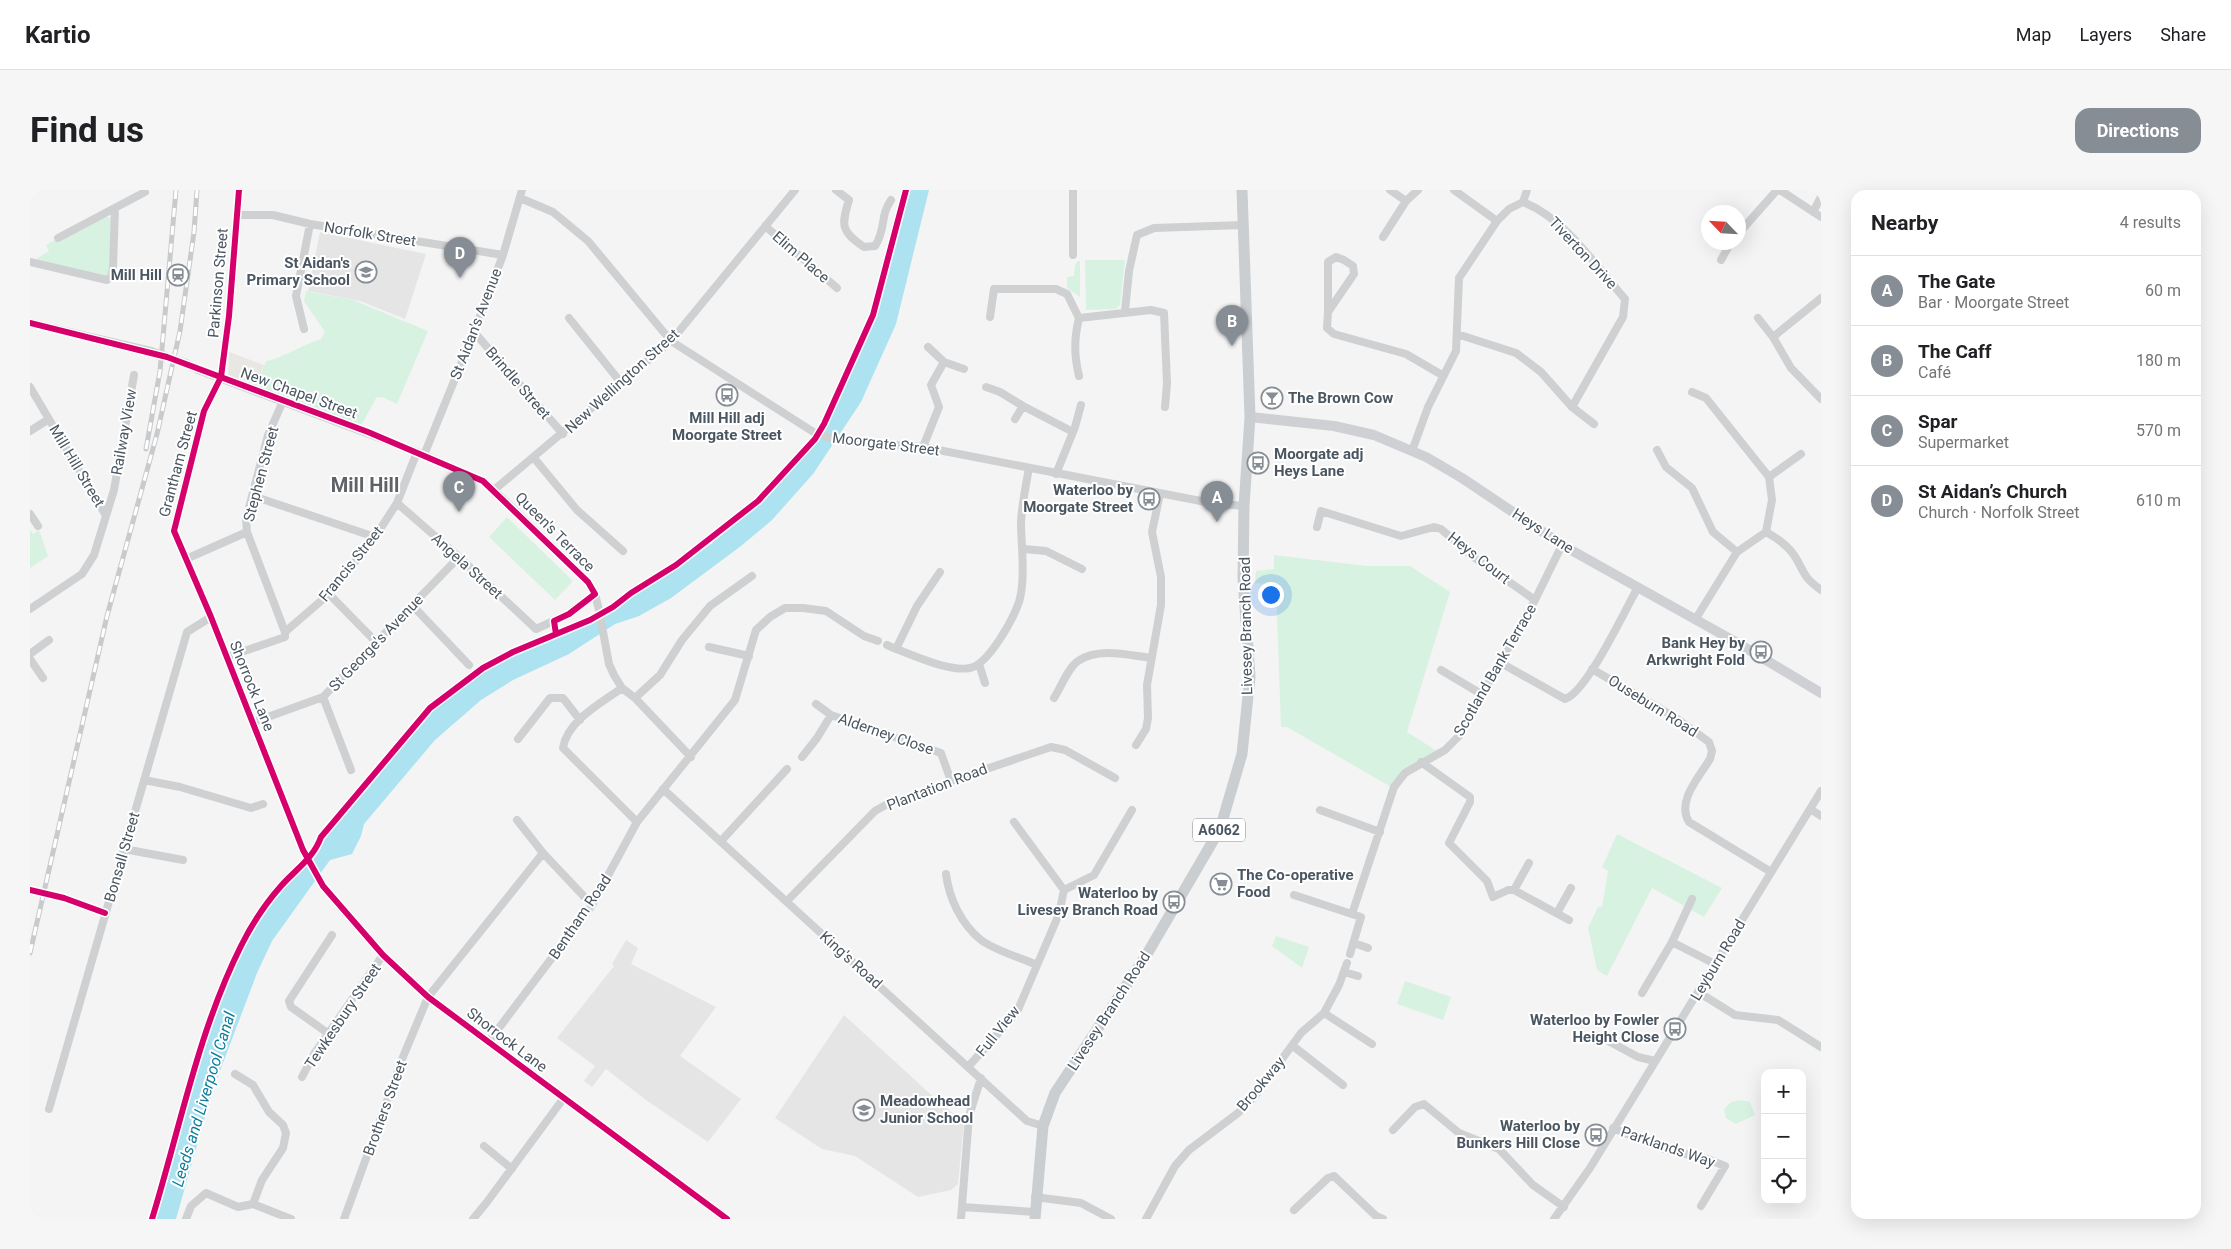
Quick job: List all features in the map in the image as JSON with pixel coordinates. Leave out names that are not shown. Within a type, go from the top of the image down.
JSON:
[{"type":"main road","name":"Livesey Branch Road","points":[[1035,1216],[1035,1197],[1043,1126],[1055,1092],[1147,954],[1223,821],[1242,754],[1250,677],[1244,578],[1244,506],[1250,417],[1242,190]]},
{"type":"street","name":"Parkinson Street","points":[[221,377],[229,316],[239,190]]},
{"type":"street","name":"New Wellington Street","points":[[494,490],[563,434],[671,341],[795,190]]},
{"type":"street","points":[[836,190],[850,200],[842,221],[848,235],[864,247],[875,246],[882,234],[883,212],[891,200]]},
{"type":"street","points":[[1073,190],[1073,255]]},
{"type":"street","points":[[1390,190],[1406,201]]},
{"type":"street","points":[[1383,237],[1406,201],[1418,190]]},
{"type":"street","points":[[1454,190],[1497,221]]},
{"type":"street","points":[[1412,451],[1428,406],[1442,375],[1456,352],[1458,278],[1497,221],[1510,209],[1524,202],[1527,190]]},
{"type":"street","points":[[1746,225],[1779,190],[1821,217]]},
{"type":"street","points":[[58,238],[144,192]]},
{"type":"street","name":"St Aidan's Avenue","points":[[421,453],[474,332],[503,255],[521,194]]},
{"type":"street","name":"Moorgate Street","points":[[521,194],[553,212],[588,241],[671,341],[815,433],[840,441],[924,447],[1160,494],[1211,503],[1244,506]]},
{"type":"street","points":[[1814,212],[1821,197]]},
{"type":"street","name":"Tiverton Drive","points":[[1524,202],[1540,209],[1565,230],[1625,299],[1623,317],[1572,407]]},
{"type":"street","points":[[30,262],[107,280],[111,277],[113,268],[115,208]]},
{"type":"street","name":"Norfolk Street","points":[[237,215],[273,215],[310,224],[503,255]]},
{"type":"street","points":[[304,329],[296,296],[310,224]]},
{"type":"street","points":[[1125,312],[1129,271],[1137,235],[1154,228],[1243,225]]},
{"type":"street","name":"Elim Place","points":[[765,226],[837,288]]},
{"type":"street","points":[[1721,260],[1727,250]]},
{"type":"street","points":[[1328,312],[1354,274],[1352,266],[1336,257],[1328,262],[1328,312],[1328,328],[1334,334],[1406,354],[1442,375]]},
{"type":"street","points":[[990,317],[994,289],[1056,289],[1067,294],[1079,318],[1074,337],[1074,358],[1079,376]]},
{"type":"street","points":[[1773,338],[1821,298]]},
{"type":"street","points":[[1079,318],[1151,310],[1164,313],[1167,383],[1165,407]]},
{"type":"street","points":[[569,318],[622,384]]},
{"type":"street","points":[[1758,318],[1773,338],[1791,368],[1821,398]]},
{"type":"street","name":"New Chapel Street","points":[[30,324],[151,352],[186,363],[421,453],[482,481],[494,490]]},
{"type":"street","name":"Brindle Street","points":[[474,332],[563,434]]},
{"type":"street","points":[[1457,334],[1516,353],[1541,372],[1572,407],[1594,424]]},
{"type":"street","points":[[928,347],[944,362],[964,369]]},
{"type":"street","points":[[924,447],[939,407],[932,385],[944,362]]},
{"type":"street","name":"Railway View","points":[[105,514],[114,490],[134,375]]},
{"type":"street","name":"Grantham Street","points":[[186,558],[173,526],[204,411],[221,377]]},
{"type":"street","points":[[986,387],[1000,392],[1073,432]]},
{"type":"street","name":"Mill Hill Street","points":[[30,388],[105,514],[94,555],[82,574],[30,609]]},
{"type":"street","points":[[1692,392],[1706,398],[1769,477],[1772,500],[1766,532],[1737,552],[1695,620]]},
{"type":"street","name":"Stephen Street","points":[[283,401],[268,435],[246,519],[247,532],[285,632]]},
{"type":"street","points":[[1056,474],[1073,432],[1081,404]]},
{"type":"street","points":[[1015,419],[1023,406]]},
{"type":"street","name":"Heys Lane","points":[[1250,417],[1334,426],[1374,435],[1412,451],[1459,476],[1562,545],[1821,693]]},
{"type":"street","points":[[30,431],[49,419]]},
{"type":"street","points":[[1656,450],[1666,468],[1692,488],[1713,532],[1737,552]]},
{"type":"street","name":"Francis Street","points":[[227,657],[285,637],[285,632],[329,594],[375,537],[397,503],[421,453]]},
{"type":"street","points":[[1769,477],[1801,454]]},
{"type":"street","points":[[534,458],[577,510],[623,551]]},
{"type":"street","points":[[887,645],[936,664],[970,668],[979,664],[996,646],[1019,601],[1024,548],[1022,521],[1029,468]]},
{"type":"street","name":"Queen's Terrace","points":[[494,490],[588,582],[595,594]]},
{"type":"street","points":[[1136,745],[1146,729],[1148,718],[1147,685],[1160,605],[1160,577],[1152,532],[1160,494]]},
{"type":"street","points":[[253,496],[375,537]]},
{"type":"street","name":"Angela Street","points":[[397,503],[459,557],[536,629],[569,614],[595,594]]},
{"type":"street","name":"Heys Court","points":[[1317,527],[1321,511],[1401,536],[1434,527],[1441,529],[1472,556],[1535,600]]},
{"type":"street","points":[[30,514],[38,526]]},
{"type":"street","points":[[186,558],[247,532]]},
{"type":"street","points":[[1766,532],[1782,542],[1794,555],[1804,577],[1821,590]]},
{"type":"street","name":"Scotland Bank Terrace","points":[[1352,914],[1394,787],[1405,773],[1421,762],[1445,750],[1459,736],[1535,600],[1562,545]]},
{"type":"street","points":[[1024,548],[1046,552],[1082,569]]},
{"type":"street","name":"St George's Avenue","points":[[254,722],[323,697],[459,557]]},
{"type":"street","name":"Shorrock Lane","points":[[186,558],[254,722],[303,850],[323,886],[383,955],[428,997],[727,1219]]},
{"type":"street","points":[[896,649],[917,606],[940,572]]},
{"type":"street","points":[[635,698],[660,676],[682,640],[710,606],[752,576]]},
{"type":"street","points":[[1501,663],[1565,699],[1574,696],[1592,669],[1638,587]]},
{"type":"street","points":[[329,594],[376,642]]},
{"type":"street","points":[[595,594],[609,664],[622,688],[635,698],[691,757]]},
{"type":"street","points":[[412,605],[469,665]]},
{"type":"street","name":"Bentham Road","points":[[489,1041],[592,905],[637,822],[735,700],[756,630],[770,616],[785,608],[826,611],[864,636],[878,641]]},
{"type":"street","name":"Bonsall Street","points":[[48,1109],[187,632],[211,617]]},
{"type":"street","points":[[30,654],[49,640]]},
{"type":"street","points":[[709,647],[749,656]]},
{"type":"street","points":[[1054,698],[1077,662],[1093,654],[1116,653],[1151,658]]},
{"type":"street","points":[[30,660],[43,678]]},
{"type":"street","points":[[979,664],[984,683]]},
{"type":"street","name":"Ouseburn Road","points":[[1592,669],[1676,718],[1709,742],[1712,751],[1710,759],[1687,798],[1685,816],[1689,822],[1771,872]]},
{"type":"street","points":[[1441,670],[1483,695]]},
{"type":"street","points":[[622,688],[588,712],[580,720],[564,737],[563,748],[637,822]]},
{"type":"street","points":[[323,697],[351,770]]},
{"type":"street","points":[[518,739],[550,698],[563,698],[580,720]]},
{"type":"street","name":"Alderney Close","points":[[816,704],[831,715],[942,753],[951,781]]},
{"type":"street","name":"Alderney Close","points":[[802,757],[817,738],[831,715]]},
{"type":"street","name":"Plantation Road","points":[[787,901],[875,811],[890,802],[920,796],[951,781],[1051,747],[1065,750],[1115,778]]},
{"type":"street","points":[[1421,762],[1470,796],[1470,802],[1449,843],[1487,882],[1493,897],[1508,890],[1514,890],[1569,920]]},
{"type":"street","points":[[722,840],[787,769]]},
{"type":"street","points":[[144,780],[180,787],[251,808],[263,804]]},
{"type":"street","name":"King's Road","points":[[663,789],[722,840],[1027,1121],[1043,1126]]},
{"type":"street","name":"Leyburn Road","points":[[1613,1128],[1821,791]]},
{"type":"street","points":[[1810,809],[1821,816]]},
{"type":"street","points":[[1014,822],[1064,890],[1094,875],[1132,810]]},
{"type":"street","points":[[1320,810],[1380,832]]},
{"type":"street","points":[[517,820],[543,853],[592,905]]},
{"type":"street","points":[[124,849],[183,860]]},
{"type":"street","name":"Brothers Street","points":[[344,1219],[403,1057],[428,997],[543,853]]},
{"type":"street","points":[[1514,890],[1529,864]]},
{"type":"street","points":[[946,874],[948,895],[968,927],[982,941],[1037,965]]},
{"type":"street","points":[[1557,913],[1571,888]]},
{"type":"street","name":"Full View","points":[[968,1067],[1017,1012],[1059,914],[1064,890]]},
{"type":"street","points":[[1294,895],[1362,919],[1350,954]]},
{"type":"street","points":[[64,898],[105,913]]},
{"type":"street","points":[[1642,993],[1672,942],[1692,898]]},
{"type":"street","points":[[329,1034],[291,1007],[289,1001],[332,935]]},
{"type":"street","points":[[1672,942],[1715,964]]},
{"type":"street","points":[[1354,943],[1368,948]]},
{"type":"street","name":"Tewkesbury Street","points":[[302,1077],[383,955]]},
{"type":"street","name":"Brookway","points":[[1146,1219],[1175,1166],[1189,1150],[1238,1113],[1255,1096],[1304,1030],[1324,1014],[1347,963]]},
{"type":"street","points":[[1344,972],[1358,976]]},
{"type":"street","points":[[1698,992],[1735,1015],[1778,1020],[1821,1046]]},
{"type":"street","points":[[1324,1014],[1372,1044]]},
{"type":"street","points":[[1599,1036],[1638,1057],[1655,1061]]},
{"type":"street","points":[[1293,1046],[1343,1085]]},
{"type":"street","points":[[235,1074],[253,1085],[269,1112],[283,1125],[286,1133],[283,1148],[262,1180],[253,1204]]},
{"type":"street","points":[[961,1219],[969,1116],[981,1078]]},
{"type":"street","points":[[473,1219],[563,1099]]},
{"type":"street","points":[[1393,1130],[1415,1107],[1424,1104],[1460,1133],[1499,1149],[1533,1186],[1564,1206]]},
{"type":"street","name":"Parklands Way","points":[[1554,1219],[1613,1128],[1664,1149],[1708,1159],[1725,1166],[1701,1206]]},
{"type":"street","points":[[484,1146],[512,1169]]},
{"type":"street","points":[[1294,1210],[1328,1178],[1334,1176],[1376,1216],[1383,1219]]},
{"type":"street","points":[[186,1219],[191,1206],[206,1194],[238,1206],[253,1204],[291,1219]]},
{"type":"street","points":[[1035,1197],[1081,1203],[1111,1219]]},
{"type":"street","points":[[962,1207],[1035,1216]]},
{"type":"shaded area","name":"St Aidan's Primary School","points":[[320,232],[426,254],[405,319],[360,301],[308,291]]},
{"type":"shaded area","points":[[229,352],[264,365],[256,386],[228,377]]},
{"type":"shaded area","points":[[626,940],[638,948],[631,964],[716,1007],[680,1056],[741,1099],[708,1142],[646,1100],[606,1069],[592,1087],[584,1081],[595,1066],[557,1038],[614,966],[612,964]]},
{"type":"shaded area","name":"Meadowhead Junior School","points":[[844,1015],[939,1102],[964,1122],[958,1184],[951,1190],[918,1197],[855,1156],[822,1149],[775,1118]]},
{"type":"green space","points":[[106,217],[112,218],[109,273],[103,277],[36,259],[49,251],[46,245],[56,239],[57,241]]},
{"type":"green space","points":[[1085,260],[1125,260],[1120,305],[1116,309],[1086,310]]},
{"type":"green space","points":[[1080,261],[1080,297],[1067,288],[1067,277],[1074,276],[1075,265]]},
{"type":"green space","points":[[306,291],[353,300],[428,331],[397,404],[382,397],[376,398],[360,428],[256,387],[266,361],[321,339],[325,332],[304,301]]},
{"type":"green space","points":[[507,517],[573,581],[555,600],[489,537]]},
{"type":"green space","points":[[30,530],[33,534],[39,530],[48,556],[30,568]]},
{"type":"green space","points":[[1274,555],[1367,566],[1410,566],[1450,592],[1407,732],[1437,751],[1391,787],[1287,727],[1281,727],[1276,585],[1255,583],[1256,571],[1274,569]]},
{"type":"green space","points":[[1617,834],[1722,888],[1704,917],[1652,888],[1607,976],[1597,970],[1588,928],[1598,907],[1602,907],[1608,871],[1602,867]]},
{"type":"green space","points":[[1276,936],[1309,947],[1302,968],[1272,946]]},
{"type":"green space","points":[[1405,981],[1451,997],[1443,1020],[1397,1004]]},
{"type":"green space","points":[[1740,1100],[1750,1102],[1755,1115],[1736,1124],[1726,1118],[1724,1109],[1731,1102]]},
{"type":"water","name":"Leeds and Liverpool Canal","points":[[909,190],[929,190],[896,324],[861,402],[813,474],[772,520],[741,546],[671,598],[639,616],[615,624],[569,654],[513,680],[481,700],[435,740],[364,824],[361,836],[352,854],[330,860],[272,941],[257,973],[212,1092],[176,1219],[155,1219],[206,1039],[233,970],[249,937],[268,907],[282,890],[312,861],[324,839],[426,716],[469,681],[520,652],[612,612],[638,591],[675,569],[711,544],[749,512],[812,447],[828,422],[869,334]]},
{"type":"railway","points":[[146,449],[160,371],[176,190]]},
{"type":"railway","points":[[30,953],[107,616],[157,434],[180,331],[194,232],[197,190]]},
{"type":"cycle path","points":[[239,190],[229,316],[221,377],[204,411],[174,531],[211,617],[303,850],[323,886],[383,955],[428,997],[727,1219]]},
{"type":"cycle path","points":[[152,1219],[201,1046],[213,1012],[241,946],[264,907],[281,886],[309,858],[321,837],[430,708],[483,668],[513,652],[590,620],[676,565],[758,501],[815,439],[824,424],[873,315],[906,190]]},
{"type":"cycle path","points":[[30,323],[167,357],[368,432],[483,481],[588,582],[595,594],[569,614],[554,621],[556,634]]},
{"type":"cycle path","points":[[30,890],[64,898],[105,913]]},
{"type":"place","name":"St Aidan's Primary School","points":[[366,272]]},
{"type":"place","name":"Mill Hill","points":[[178,275]]},
{"type":"place","name":"St Aidan’s Church","points":[[460,278]]},
{"type":"place","name":"The Caff","points":[[1232,346]]},
{"type":"place","name":"Mill Hill adj Moorgate Street","points":[[727,395]]},
{"type":"place","name":"The Brown Cow","points":[[1272,398]]},
{"type":"place","name":"Moorgate adj Heys Lane","points":[[1258,463]]},
{"type":"place","name":"Waterloo by Moorgate Street","points":[[1149,499]]},
{"type":"place","name":"Spar","points":[[459,512]]},
{"type":"place","name":"The Gate","points":[[1217,522]]},
{"type":"place","name":"Bank Hey by Arkwright Fold","points":[[1761,652]]},
{"type":"place","name":"The Co-operative Food","points":[[1221,884]]},
{"type":"place","name":"Waterloo by Livesey Branch Road","points":[[1174,902]]},
{"type":"place","name":"Waterloo by Fowler Height Close","points":[[1675,1029]]},
{"type":"place","name":"Meadowhead Junior School","points":[[864,1110]]},
{"type":"place","name":"Waterloo by Bunkers Hill Close","points":[[1596,1135]]},
{"type":"district","name":"Mill Hill","points":[[365,485]]}]
